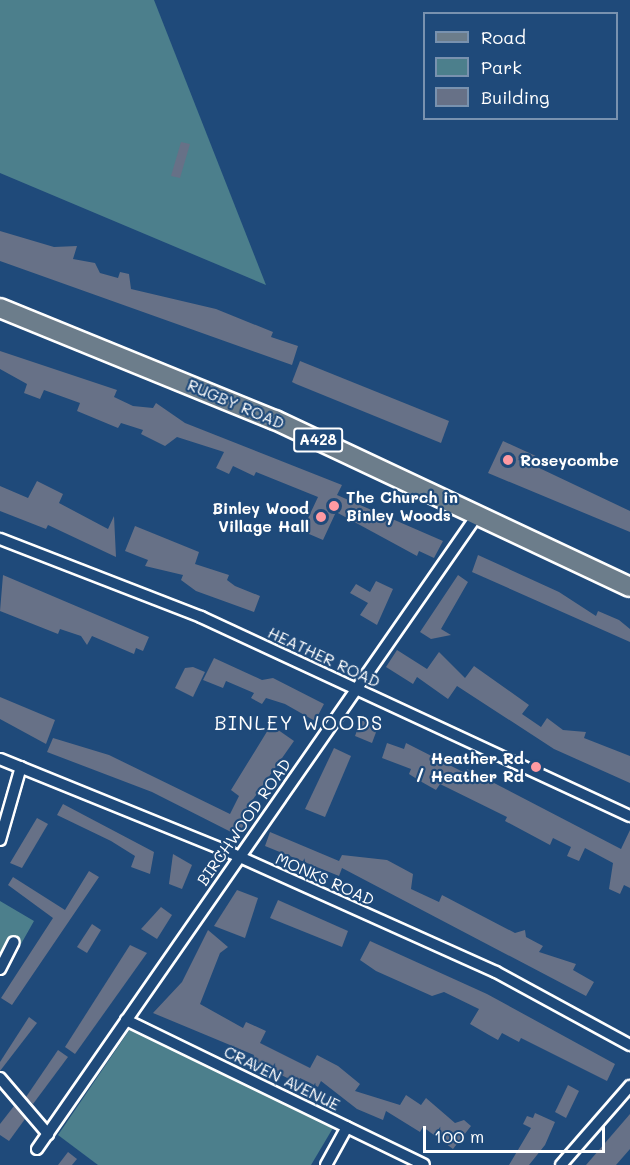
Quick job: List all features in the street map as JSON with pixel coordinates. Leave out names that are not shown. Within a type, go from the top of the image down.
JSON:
[{"type":"main road","name":"RUGBY ROAD","points":[[0,308],[275,420],[630,586]]},
{"type":"street","name":"BIRCHWOOD ROAD","points":[[37,1149],[237,856],[478,514]]},
{"type":"street","name":"HEATHER ROAD","points":[[0,539],[201,617],[630,816]]},
{"type":"street","name":"MONKS ROAD","points":[[0,759],[237,856],[496,972],[630,1045]]},
{"type":"street","points":[[0,840],[21,767]]},
{"type":"street","points":[[1,964],[14,942]]},
{"type":"street","name":"CRAVEN AVENUE","points":[[126,1020],[424,1165]]},
{"type":"street","points":[[0,1078],[48,1134]]},
{"type":"street","points":[[561,1165],[630,1086]]},
{"type":"street","points":[[326,1165],[347,1127]]},
{"type":"green space","points":[[0,0],[154,0],[266,285],[0,173]]},
{"type":"green space","points":[[0,901],[34,921],[21,944],[12,939],[0,952]]},
{"type":"green space","points":[[130,1029],[333,1128],[311,1165],[98,1165],[58,1135]]},
{"type":"building","points":[[181,142],[190,144],[180,178],[171,176]]},
{"type":"building","points":[[0,231],[54,247],[77,246],[73,259],[95,263],[100,273],[118,278],[120,272],[129,274],[131,289],[216,309],[273,332],[271,337],[298,346],[292,365],[0,261]]},
{"type":"building","points":[[0,351],[117,390],[114,397],[133,406],[153,408],[156,403],[185,423],[342,485],[337,495],[443,541],[434,558],[419,551],[417,556],[336,512],[323,540],[302,531],[318,497],[256,472],[254,476],[233,466],[229,474],[216,468],[224,452],[177,437],[165,446],[141,434],[143,430],[121,423],[118,428],[77,411],[80,403],[44,390],[40,399],[24,393],[27,384],[0,369]]},
{"type":"building","points":[[300,361],[449,421],[441,443],[292,382]]},
{"type":"building","points":[[503,441],[538,457],[535,466],[630,511],[630,532],[488,473]]},
{"type":"building","points":[[37,481],[63,494],[59,503],[108,529],[114,516],[116,557],[48,525],[46,529],[0,511],[0,486],[28,498]]},
{"type":"building","points":[[135,526],[199,552],[195,564],[229,575],[227,580],[235,586],[260,596],[254,612],[196,591],[181,580],[183,575],[145,566],[148,560],[125,551]]},
{"type":"building","points":[[478,555],[559,592],[596,616],[598,611],[619,620],[630,629],[630,642],[472,572]]},
{"type":"building","points":[[3,575],[149,637],[143,651],[136,648],[134,654],[92,636],[87,645],[81,636],[60,629],[58,634],[0,611]]},
{"type":"building","points":[[458,575],[468,582],[441,629],[451,635],[431,639],[420,632]]},
{"type":"building","points":[[376,581],[393,589],[377,625],[360,615],[368,603],[350,593],[356,584],[370,592]]},
{"type":"building","points":[[397,650],[427,669],[439,652],[465,678],[474,666],[529,705],[522,714],[541,727],[547,718],[563,730],[586,732],[584,738],[630,756],[630,783],[554,749],[457,686],[448,699],[417,677],[413,684],[386,667]]},
{"type":"building","points":[[214,658],[262,680],[273,678],[324,704],[315,721],[285,704],[266,698],[262,704],[251,698],[254,693],[226,681],[223,688],[203,680]]},
{"type":"building","points":[[193,667],[205,672],[193,697],[175,688],[185,668]]},
{"type":"building","points":[[0,697],[55,720],[46,744],[0,719]]},
{"type":"building","points":[[361,720],[378,727],[372,743],[355,736]]},
{"type":"building","points":[[271,725],[294,741],[242,815],[247,818],[242,828],[237,826],[233,833],[152,792],[47,752],[53,738],[109,755],[230,814],[239,796],[231,790]]},
{"type":"building","points":[[387,743],[404,749],[406,743],[465,773],[467,769],[621,849],[630,830],[630,888],[624,885],[620,894],[609,889],[613,863],[585,848],[579,861],[567,856],[571,847],[553,838],[550,845],[505,821],[507,817],[440,784],[436,790],[420,781],[409,774],[411,769],[382,758]]},
{"type":"building","points":[[334,748],[351,756],[325,817],[305,809]]},
{"type":"building","points":[[63,804],[154,852],[150,874],[131,867],[135,856],[111,841],[57,815]]},
{"type":"building","points":[[37,818],[48,824],[22,868],[10,863]]},
{"type":"building","points":[[270,832],[339,861],[342,855],[387,860],[413,874],[411,889],[439,902],[442,895],[515,933],[525,930],[526,937],[543,946],[539,952],[576,964],[573,970],[594,982],[586,996],[342,868],[339,876],[265,846]]},
{"type":"building","points":[[173,854],[192,865],[182,889],[169,884]]},
{"type":"building","points":[[89,871],[99,877],[12,1005],[1,998],[53,918],[8,885],[13,877],[65,910]]},
{"type":"building","points":[[237,890],[258,898],[245,938],[214,926]]},
{"type":"building","points":[[278,900],[348,931],[342,947],[270,918]]},
{"type":"building","points":[[161,907],[172,915],[157,939],[141,929]]},
{"type":"building","points":[[92,924],[101,930],[87,953],[77,947]]},
{"type":"building","points":[[208,930],[228,947],[220,953],[200,1004],[243,1028],[246,1022],[266,1031],[260,1043],[310,1068],[317,1055],[338,1066],[360,1084],[355,1091],[400,1105],[406,1095],[421,1105],[426,1098],[455,1123],[464,1120],[471,1126],[453,1149],[423,1127],[420,1132],[386,1111],[383,1120],[357,1109],[321,1081],[318,1087],[300,1078],[297,1083],[252,1060],[254,1055],[153,1013],[182,982]]},
{"type":"building","points":[[370,941],[487,994],[615,1064],[607,1081],[521,1038],[519,1042],[502,1033],[498,1040],[470,1024],[479,1009],[444,992],[432,996],[376,971],[360,960]]},
{"type":"building","points":[[130,945],[147,953],[75,1054],[65,1047]]},
{"type":"building","points":[[29,1017],[37,1023],[0,1071],[0,1062]]},
{"type":"building","points":[[58,1050],[68,1057],[33,1104],[26,1097]]},
{"type":"building","points":[[568,1085],[579,1091],[566,1118],[555,1112]]},
{"type":"building","points":[[14,1106],[25,1119],[9,1141],[0,1135],[0,1124]]},
{"type":"building","points":[[535,1113],[555,1122],[545,1145],[529,1165],[509,1165],[531,1128],[523,1124],[527,1116],[533,1118]]},
{"type":"building","points":[[630,1114],[630,1149],[616,1165],[586,1165]]},
{"type":"building","points":[[68,1152],[77,1159],[72,1165],[58,1165]]},
{"type":"place","name":"Roseycombe","points":[[508,460]]},
{"type":"place","name":"The Church in Binley Woods","points":[[334,506]]},
{"type":"place","name":"Binley Wood Village Hall","points":[[321,517]]},
{"type":"place","name":"Heather Rd / Heather Rd","points":[[536,767]]},
{"type":"district","name":"BINLEY WOODS","points":[[299,722]]}]
